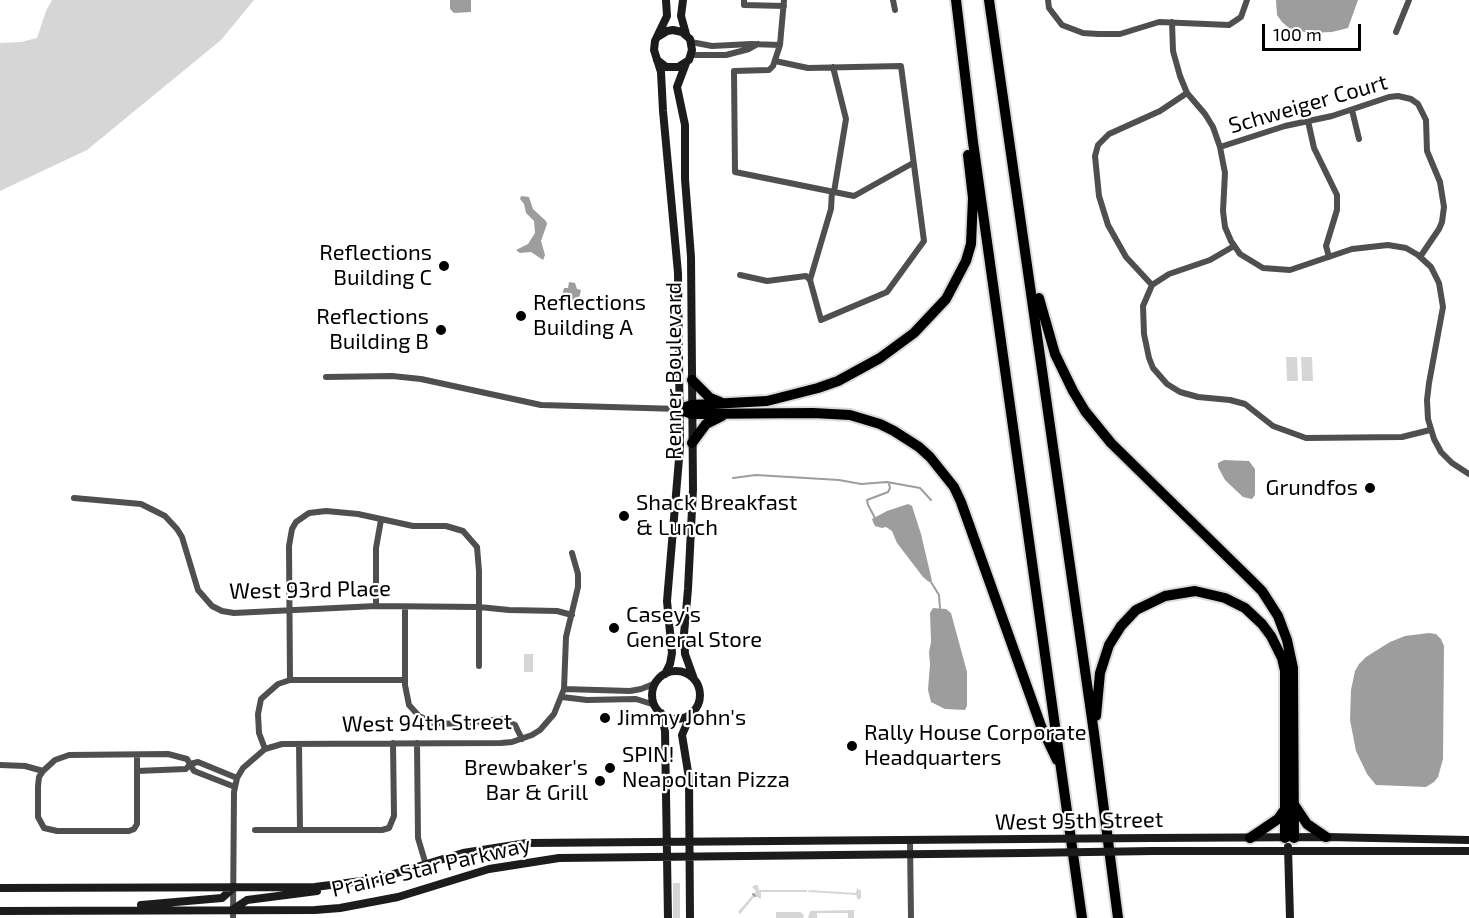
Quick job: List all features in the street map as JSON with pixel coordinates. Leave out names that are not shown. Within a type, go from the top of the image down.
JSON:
[{"type":"highway","points":[[956,0],[973,142],[1082,918]]},
{"type":"highway","points":[[989,0],[1094,733],[1118,918]]},
{"type":"highway","points":[[692,443],[706,424],[729,409],[791,396],[838,381],[880,358],[928,320],[946,299],[966,261],[970,244],[973,198],[967,148],[973,142]]},
{"type":"highway","points":[[1027,264],[1035,275],[1040,304],[1055,354],[1072,391],[1085,411],[1119,451],[1262,591],[1278,616],[1287,640],[1293,668],[1290,838]]},
{"type":"highway","points":[[692,380],[710,398],[729,409]]},
{"type":"highway","points":[[679,409],[850,415],[864,418],[894,431],[919,447],[954,487],[961,502],[1041,726],[1062,772]]},
{"type":"highway","points":[[1094,733],[1100,673],[1114,634],[1128,618],[1155,599],[1174,593],[1206,592],[1225,598],[1245,608],[1262,624],[1277,646],[1282,658],[1286,688],[1290,806],[1307,824],[1326,837]]},
{"type":"highway","points":[[1250,838],[1278,819],[1290,806]]},
{"type":"main road","points":[[666,0],[667,16],[654,46],[657,60],[672,68],[689,59],[688,38],[681,16],[683,0]]},
{"type":"main road","points":[[658,36],[673,30],[688,38]]},
{"type":"main road","name":"Renner Boulevard","points":[[689,59],[677,87],[686,138],[685,179],[691,257],[692,511],[684,634],[686,654],[694,679]]},
{"type":"main road","name":"Renner Boulevard","points":[[657,60],[661,72],[678,273],[678,488],[667,601],[672,653],[665,674]]},
{"type":"main road","points":[[668,918],[665,731],[661,713],[652,695],[656,683],[665,674],[680,671],[694,679],[700,694],[698,705],[691,714],[682,735],[689,778],[690,918]]},
{"type":"main road","points":[[661,713],[675,718],[691,714]]},
{"type":"main road","name":"West 95th Street","points":[[690,842],[1326,837],[1469,840]]},
{"type":"main road","points":[[1290,838],[1290,918]]},
{"type":"main road","name":"Prairie Star Parkway","points":[[0,888],[315,887],[353,883],[392,875],[463,853],[526,843],[690,842]]},
{"type":"main road","name":"West 95th Street","points":[[690,858],[1153,851],[1469,851]]},
{"type":"main road","name":"Prairie Star Parkway","points":[[0,911],[87,910],[233,914],[315,910],[360,905],[398,897],[473,873],[543,860],[690,858]]},
{"type":"main road","points":[[233,914],[247,900],[313,892],[353,883]]},
{"type":"main road","points":[[87,910],[222,898],[234,887]]},
{"type":"street","points":[[744,0],[744,5],[784,3],[780,45],[775,61],[769,70],[734,71],[735,172],[854,196],[913,163]]},
{"type":"street","points":[[893,0],[895,10]]},
{"type":"street","points":[[1048,0],[1049,8],[1062,25],[1083,33],[1120,34],[1159,22],[1228,25],[1242,16],[1247,0]]},
{"type":"street","points":[[1396,32],[1408,0]]},
{"type":"street","points":[[1172,22],[1175,59],[1180,76],[1187,93],[1213,127],[1220,147],[1225,173],[1223,216],[1227,234],[1240,254],[1263,268],[1295,269],[1352,249],[1380,245],[1406,248],[1431,267],[1439,283],[1442,317],[1427,400],[1430,430],[1441,452],[1452,463],[1469,474]]},
{"type":"street","points":[[688,38],[712,46],[780,45]]},
{"type":"street","points":[[689,59],[726,55],[758,44]]},
{"type":"street","points":[[775,61],[808,68],[833,67],[901,66],[924,241],[887,292],[821,320],[810,280],[831,210],[846,119],[833,67]]},
{"type":"street","points":[[1152,285],[1126,257],[1108,225],[1099,196],[1095,156],[1098,146],[1108,134],[1160,111],[1187,93]]},
{"type":"street","name":"Schweiger Court","points":[[1220,147],[1285,126],[1398,96],[1411,99],[1418,104],[1426,120],[1427,151],[1440,182],[1444,207],[1439,230],[1420,257]]},
{"type":"street","points":[[1352,110],[1359,140]]},
{"type":"street","points":[[1308,121],[1314,148],[1337,195],[1337,210],[1326,246],[1329,257]]},
{"type":"street","points":[[1234,246],[1210,260],[1169,274],[1152,285],[1143,306],[1144,334],[1149,358],[1167,384],[1180,392],[1198,397],[1245,404],[1273,426],[1306,438],[1402,437],[1430,430]]},
{"type":"street","points":[[740,275],[767,281],[806,276],[810,280]]},
{"type":"street","points":[[326,377],[392,376],[421,379],[541,405],[679,409]]},
{"type":"street","name":"West 93rd Place","points":[[74,498],[141,504],[165,516],[177,529],[198,590],[212,606],[234,613],[376,606],[479,607],[557,611],[572,615]]},
{"type":"street","points":[[290,680],[289,546],[292,529],[296,522],[309,513],[326,511],[358,514],[413,525],[446,525],[463,531],[469,536],[477,547],[479,666]]},
{"type":"street","points":[[376,606],[376,548],[381,520]]},
{"type":"street","name":"West 94th Street","points":[[265,749],[282,744],[501,743],[522,740],[532,735],[545,726],[554,714],[564,689],[565,650],[578,587],[578,574],[573,553]]},
{"type":"street","points":[[405,607],[405,680],[409,705],[419,716],[433,723],[459,724],[501,719],[515,724],[522,740]]},
{"type":"street","points":[[233,914],[235,787],[237,778],[249,762],[265,749],[259,733],[258,714],[261,699],[278,684],[290,680],[405,680]]},
{"type":"street","points":[[564,689],[633,690],[656,683]]},
{"type":"street","points":[[562,697],[586,700],[636,699],[655,705]]},
{"type":"street","points":[[255,830],[382,830],[389,828],[394,816],[393,743]]},
{"type":"street","points":[[417,743],[418,838],[426,865]]},
{"type":"street","points":[[299,744],[300,830]]},
{"type":"street","points":[[137,755],[137,824],[134,829],[129,831],[57,831],[44,828],[38,817],[39,777],[55,760],[69,755],[175,754],[187,759],[194,771],[235,787]]},
{"type":"street","points":[[137,771],[186,769],[190,764],[198,762],[237,778]]},
{"type":"street","points":[[0,765],[24,766],[43,771]]},
{"type":"street","points":[[910,842],[911,918]]},
{"type":"shaded area","points":[[52,0],[254,0],[221,40],[87,150],[0,191],[0,43],[21,42],[37,38]]},
{"type":"shaded area","points":[[450,0],[471,0],[471,12],[454,13],[450,9]]},
{"type":"shaded area","points":[[1276,0],[1358,0],[1348,28],[1332,32],[1309,33],[1289,28],[1282,22],[1277,15]]},
{"type":"shaded area","points":[[521,196],[529,197],[533,209],[546,221],[541,241],[545,255],[543,260],[531,252],[520,253],[516,250],[528,244],[535,233],[534,221],[526,213],[520,199]]},
{"type":"shaded area","points":[[569,282],[575,283],[577,289],[581,290],[579,298],[575,298],[574,301],[561,299],[564,288],[568,288]]},
{"type":"shaded area","points":[[1286,357],[1297,357],[1298,381],[1287,381]]},
{"type":"shaded area","points":[[1301,357],[1312,357],[1313,381],[1302,381]]},
{"type":"shaded area","points":[[1224,460],[1249,461],[1255,469],[1255,495],[1252,499],[1243,497],[1225,480],[1218,467],[1218,463]]},
{"type":"shaded area","points":[[908,504],[912,506],[921,534],[932,581],[929,582],[897,543],[892,531],[886,527],[875,526],[872,519]]},
{"type":"shaded area","points":[[933,608],[946,609],[951,613],[967,672],[965,710],[945,709],[931,702],[928,690],[930,613]]},
{"type":"shaded area","points":[[1436,634],[1444,646],[1443,759],[1438,777],[1426,787],[1376,785],[1367,774],[1356,751],[1350,720],[1351,690],[1355,671],[1366,657],[1390,642],[1405,636]]},
{"type":"shaded area","points":[[524,654],[533,654],[533,672],[524,672]]},
{"type":"shaded area","points":[[673,883],[680,883],[680,918],[673,918]]},
{"type":"shaded area","points":[[758,885],[759,890],[807,890],[807,892],[761,892],[761,899],[755,896],[740,914],[738,912],[756,891],[752,887]]},
{"type":"shaded area","points":[[857,888],[861,891],[861,898],[858,900],[856,895],[808,892],[809,890],[856,893]]},
{"type":"shaded area","points":[[854,910],[854,918],[848,918],[848,913],[817,913],[817,918],[808,918],[810,911]]},
{"type":"shaded area","points":[[776,912],[800,912],[804,915],[803,918],[776,918]]},
{"type":"waterway","points":[[733,478],[756,475],[839,480],[861,484],[887,482],[920,488],[931,500]]},
{"type":"waterway","points":[[875,518],[867,500],[888,492],[889,484]]},
{"type":"waterway","points":[[931,582],[939,595],[940,608]]},
{"type":"place","name":"Reflections Building C","points":[[444,266]]},
{"type":"place","name":"Reflections Building A","points":[[521,316]]},
{"type":"place","name":"Reflections Building B","points":[[441,330]]},
{"type":"place","name":"Grundfos","points":[[1370,488]]},
{"type":"place","name":"Shack Breakfast & Lunch","points":[[624,516]]},
{"type":"place","name":"Casey's General Store","points":[[614,628]]},
{"type":"place","name":"Jimmy John's","points":[[605,718]]},
{"type":"place","name":"Rally House Corporate Headquarters","points":[[852,746]]},
{"type":"place","name":"SPIN! Neapolitan Pizza","points":[[610,768]]},
{"type":"place","name":"Brewbaker's Bar & Grill","points":[[600,781]]}]
